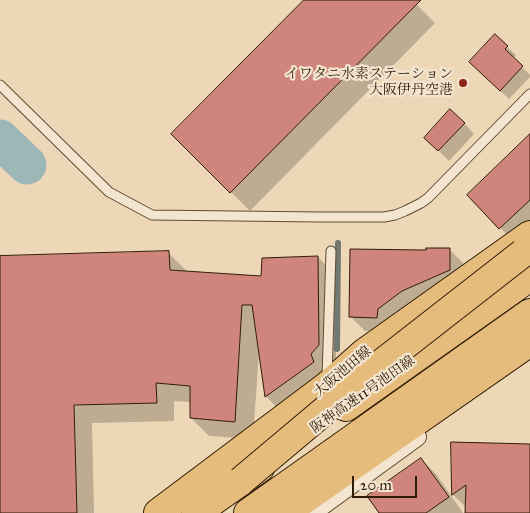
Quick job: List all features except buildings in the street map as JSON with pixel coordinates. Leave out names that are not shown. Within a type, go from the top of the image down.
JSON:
[{"type":"main road","name":"大阪池田線","points":[[158,513],[327,386],[364,353],[530,235]]},
{"type":"main road","points":[[241,481],[373,370],[530,247]]},
{"type":"main road","points":[[364,353],[381,355],[402,346],[530,270]]},
{"type":"main road","name":"阪神高速11号池田線","points":[[196,513],[530,277]]},
{"type":"main road","points":[[248,513],[530,313]]},
{"type":"main road","points":[[268,513],[530,327]]},
{"type":"main road","points":[[285,513],[530,342]]},
{"type":"street","points":[[312,513],[530,357]]},
{"type":"lane","points":[[0,85],[109,192],[152,215],[328,217],[384,217],[395,215],[428,198],[530,94]]},
{"type":"lane","points":[[327,386],[331,251]]},
{"type":"waterway","points":[[0,139],[27,165]]},
{"type":"waterway","points":[[337,349],[338,243]]},
{"type":"place","name":"イワタニ水素ステーション 大阪伊丹空港","points":[[463,83]]}]
